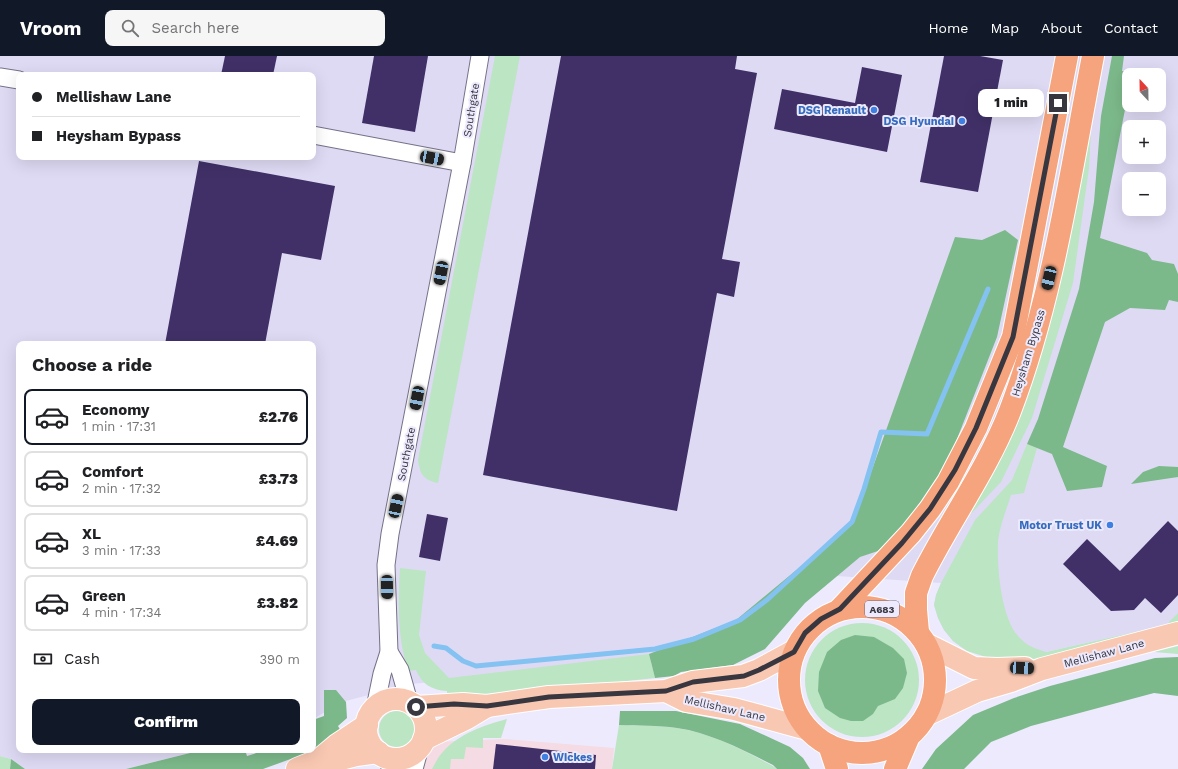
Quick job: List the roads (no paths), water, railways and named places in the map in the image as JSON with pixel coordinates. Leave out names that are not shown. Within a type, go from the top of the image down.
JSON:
[{"type":"highway","name":"Heysham Bypass","points":[[840,609],[906,538],[930,509],[955,470],[976,428],[1013,337],[1067,56]]},
{"type":"highway","name":"Heysham Bypass","points":[[922,638],[916,610],[916,593],[922,576],[991,455],[1010,411],[1025,366],[1042,308],[1056,247],[1093,56]]},
{"type":"highway","name":"A683","points":[[862,606],[882,609],[902,618],[922,638],[933,661],[935,680],[933,698],[926,715],[909,736],[890,747],[870,752],[849,752],[829,745],[817,738],[807,729],[795,711],[789,692],[788,671],[794,652],[805,633],[821,619],[840,609],[862,606]]},
{"type":"highway","name":"A683","points":[[895,769],[909,736]]},
{"type":"highway","points":[[829,745],[837,769]]},
{"type":"main road","name":"Mellishaw Lane","points":[[926,715],[977,691],[1011,681],[1042,669],[1174,633]]},
{"type":"main road","name":"Mellishaw Lane","points":[[922,638],[974,668],[1042,669]]},
{"type":"main road","name":"Mellishaw Lane","points":[[412,705],[463,704],[487,706],[549,697],[666,691],[693,682],[744,676],[794,652]]},
{"type":"main road","name":"Mellishaw Lane","points":[[666,691],[686,701],[734,708],[807,729]]},
{"type":"main road","points":[[297,769],[319,760],[371,717],[383,703],[392,700],[401,700],[412,705],[422,713],[426,730],[422,743],[413,754],[405,758],[385,760],[356,755],[341,759],[319,760]]},
{"type":"main road","name":"Mellishaw Lane","points":[[422,743],[487,706]]},
{"type":"main road","points":[[371,717],[368,739],[371,745],[385,760]]},
{"type":"street","name":"Southgate","points":[[371,717],[389,652],[386,565],[390,534],[462,163],[480,56]]},
{"type":"street","points":[[0,76],[16,79]]},
{"type":"street","points":[[316,136],[462,163]]},
{"type":"street","name":"Southgate","points":[[389,652],[400,670],[412,705]]},
{"type":"street","points":[[414,769],[422,743]]},
{"type":"waterway","points":[[434,646],[446,648],[463,661],[476,666],[655,649],[694,639],[740,620],[768,599],[852,522],[864,489],[881,432],[927,434],[988,289]]},
{"type":"place","name":"DSG Renault","points":[[874,110]]},
{"type":"place","name":"DSG Hyundai","points":[[962,121]]},
{"type":"place","name":"Motor Trust UK","points":[[1110,525]]},
{"type":"place","name":"Wickes","points":[[545,757]]}]
